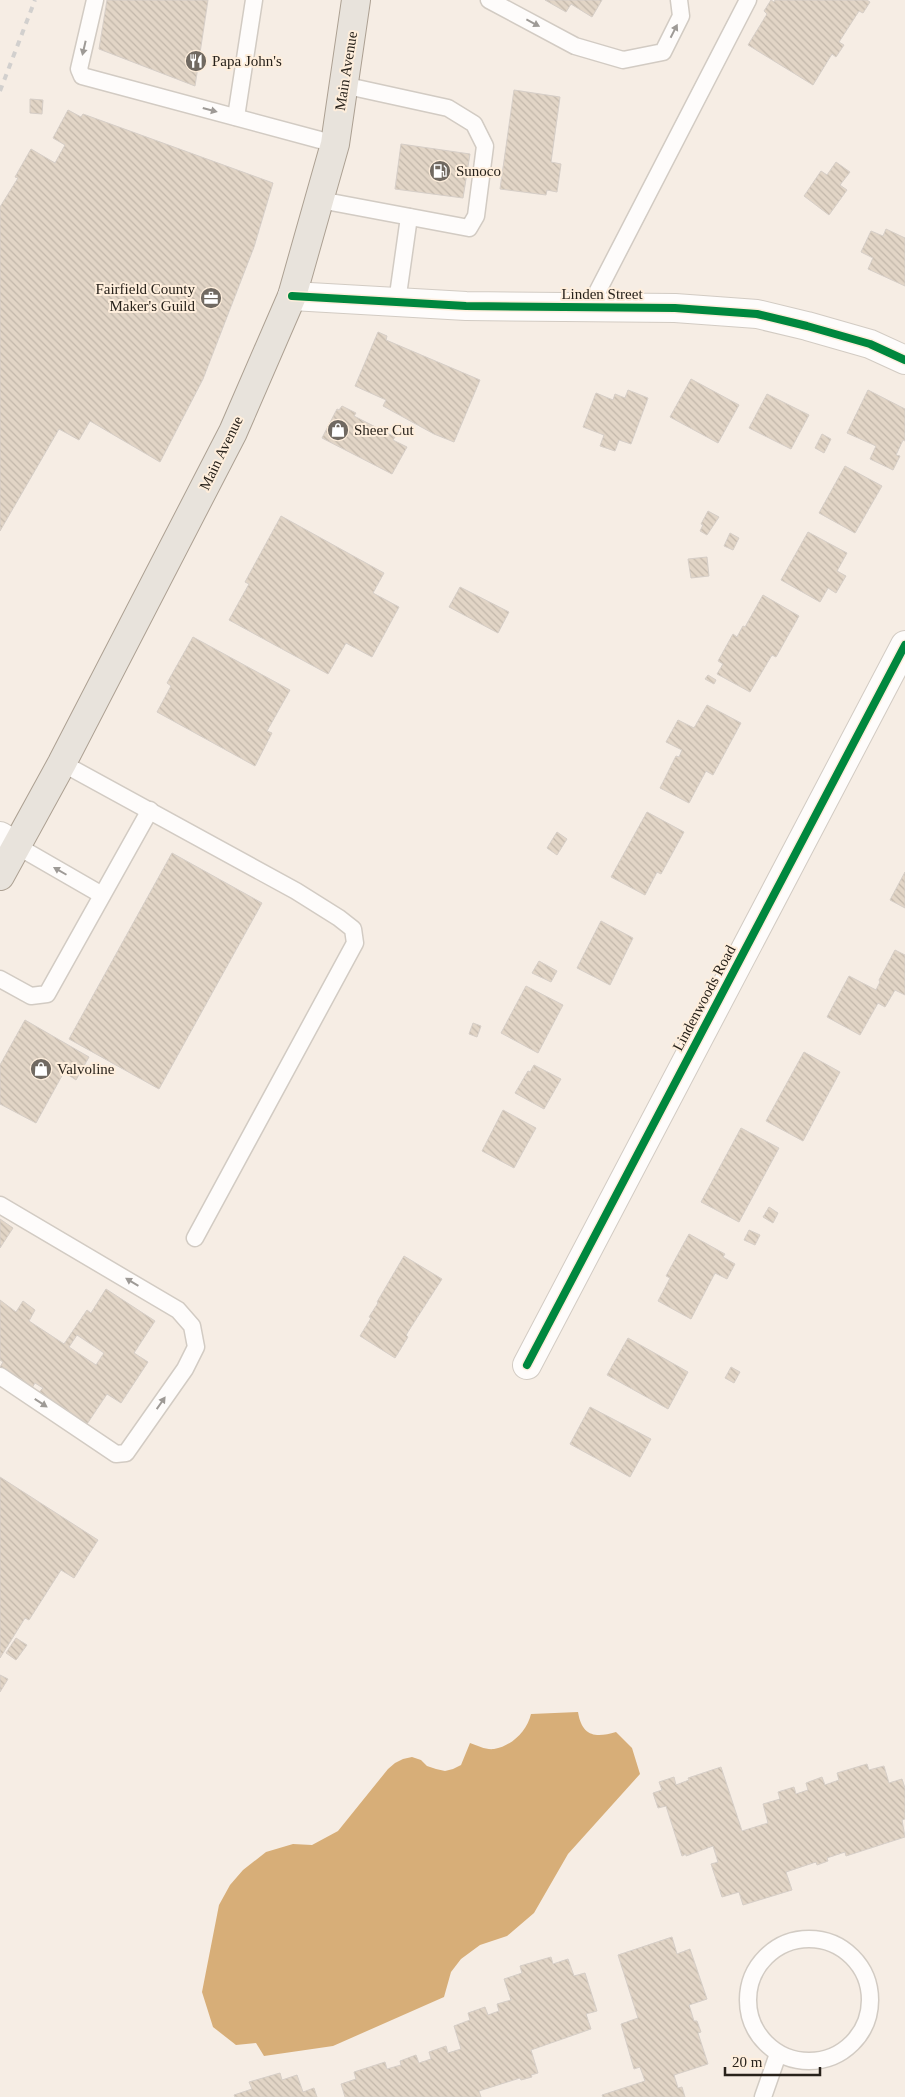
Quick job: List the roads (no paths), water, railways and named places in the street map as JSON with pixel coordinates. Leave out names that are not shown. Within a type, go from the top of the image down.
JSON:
[{"type":"main road","name":"Main Avenue","points":[[0,876],[8,841],[62,763],[232,432],[292,296],[335,144],[356,0]]},
{"type":"street","name":"Linden Street","points":[[292,296],[466,306],[675,308],[757,314],[870,344],[905,360]]},
{"type":"street","name":"Lindenwoods Road","points":[[527,1365],[905,645]]},
{"type":"lane","points":[[95,0],[79,69],[82,76],[335,144]]},
{"type":"lane","points":[[236,117],[254,0]]},
{"type":"lane","points":[[490,0],[575,46],[623,60],[663,52],[681,16],[679,0]]},
{"type":"lane","points":[[589,308],[748,0]]},
{"type":"lane","points":[[320,200],[469,228],[476,216],[486,146],[474,124],[448,108],[343,85]]},
{"type":"lane","points":[[397,302],[409,217]]},
{"type":"lane","points":[[62,763],[296,891],[353,929],[355,943],[195,1238]]},
{"type":"lane","points":[[0,979],[31,996],[47,994],[150,810]]},
{"type":"lane","points":[[8,841],[102,895]]},
{"type":"lane","points":[[0,1205],[178,1310],[192,1326],[196,1346],[185,1369],[126,1453],[116,1454],[0,1376]]},
{"type":"lane","points":[[810,1938],[838,1946],[855,1959],[866,1978],[870,1999],[867,2020],[856,2039],[834,2056],[820,2061],[799,2061],[778,2054],[762,2040],[751,2022],[747,2001],[750,1980],[756,1968],[770,1952],[788,1941],[810,1938]]},
{"type":"lane","points":[[763,2097],[778,2054]]},
{"type":"railway","points":[[0,91],[35,0]]},
{"type":"place","name":"Papa John's","points":[[196,61]]},
{"type":"place","name":"Sunoco","points":[[440,171]]},
{"type":"place","name":"Fairfield County Maker's Guild","points":[[211,298]]},
{"type":"place","name":"Sheer Cut","points":[[338,430]]},
{"type":"place","name":"Valvoline","points":[[41,1069]]}]
